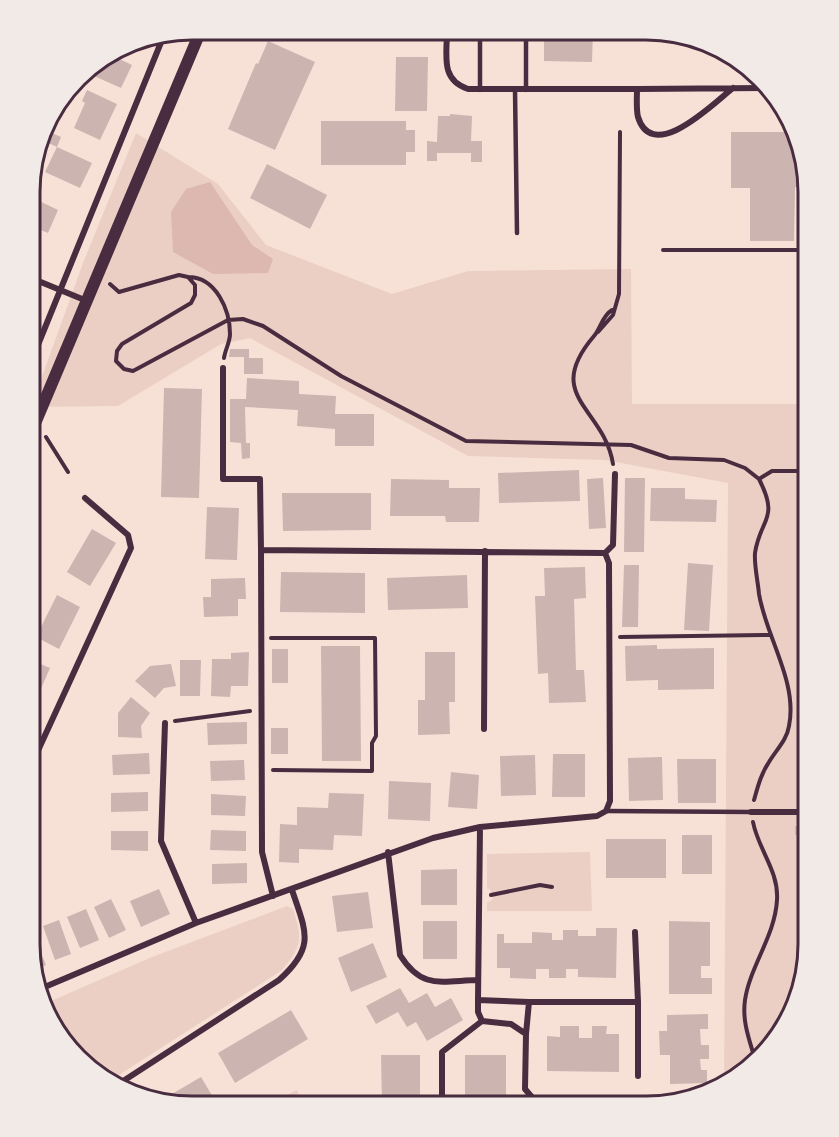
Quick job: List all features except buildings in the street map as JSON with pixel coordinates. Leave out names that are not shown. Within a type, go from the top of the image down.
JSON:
[{"type":"main road","points":[[40,412],[197,40]]},
{"type":"street","points":[[447,40],[447,71],[452,81],[468,89],[757,88]]},
{"type":"street","points":[[40,340],[160,44]]},
{"type":"street","points":[[637,89],[638,118],[646,129],[657,135],[672,134],[686,127],[733,88]]},
{"type":"street","points":[[40,282],[87,301]]},
{"type":"street","points":[[223,368],[223,479],[260,479],[262,852],[273,896]]},
{"type":"street","points":[[261,550],[605,553],[613,545],[615,474]]},
{"type":"street","points":[[40,746],[131,548],[128,535],[85,498]]},
{"type":"street","points":[[484,729],[485,551]]},
{"type":"street","points":[[47,986],[196,923],[292,890],[388,852],[480,827],[597,816],[606,811],[610,801],[609,563],[605,553]]},
{"type":"street","points":[[165,723],[161,841],[196,923]]},
{"type":"street","points":[[751,812],[798,812]]},
{"type":"street","points":[[480,827],[478,1012],[482,1021]]},
{"type":"street","points":[[388,852],[400,955],[409,969],[424,981],[478,980]]},
{"type":"street","points":[[124,1080],[279,980],[292,968],[304,949],[306,932],[292,890]]},
{"type":"street","points":[[634,932],[638,1002],[638,1076]]},
{"type":"street","points":[[478,1000],[638,1002]]},
{"type":"street","points":[[530,1002],[526,1034],[525,1089],[531,1096]]},
{"type":"street","points":[[442,1096],[442,1052],[482,1021],[511,1024],[526,1034]]},
{"type":"lane","points":[[480,40],[480,90]]},
{"type":"lane","points":[[526,40],[526,90]]},
{"type":"lane","points":[[515,90],[517,233]]},
{"type":"lane","points":[[606,811],[751,812]]},
{"type":"path","points":[[615,474],[610,445],[577,398],[573,373],[580,352],[613,310],[619,294],[621,274],[620,132]]},
{"type":"path","points":[[663,250],[798,250]]},
{"type":"path","points":[[109,283],[119,292],[179,274],[199,277],[222,299],[228,320],[230,337],[225,348],[223,368]]},
{"type":"path","points":[[188,277],[195,285],[195,295],[191,303],[122,344],[117,351],[116,362],[124,369],[133,371],[228,320],[243,319],[263,326],[341,376],[466,441],[646,448],[669,458],[724,460],[745,468],[759,479],[768,498],[768,517],[755,553],[759,595],[769,635],[791,702],[789,726],[785,738],[759,782],[751,812],[755,833],[774,873],[777,900],[768,936],[745,999],[744,1022],[753,1053]]},
{"type":"path","points":[[46,437],[68,472]]},
{"type":"path","points":[[759,479],[771,471],[798,471]]},
{"type":"path","points":[[609,637],[769,635]]},
{"type":"path","points":[[261,638],[375,638],[376,736],[372,743],[372,771],[262,770]]},
{"type":"path","points":[[165,723],[261,710]]},
{"type":"path","points":[[479,898],[540,885],[552,887]]},
{"type":"shaded area","points":[[136,133],[218,184],[266,245],[392,294],[468,271],[631,269],[632,404],[798,404],[798,955],[796,974],[783,1012],[761,1045],[747,1059],[724,1075],[728,483],[605,460],[468,456],[250,338],[221,344],[118,406],[40,407],[40,382],[83,263]]},
{"type":"shaded area","points":[[210,182],[252,245],[273,259],[268,273],[213,274],[173,252],[171,212],[186,189]]},
{"type":"shaded area","points":[[590,852],[592,911],[487,911],[487,903],[493,899],[490,889],[487,889],[487,854]]},
{"type":"shaded area","points":[[287,906],[293,909],[299,942],[297,949],[281,971],[117,1076],[92,1059],[78,1045],[66,1029],[52,1001],[152,957]]},
{"type":"shaded area","points":[[297,1090],[299,1096],[285,1096]]}]
